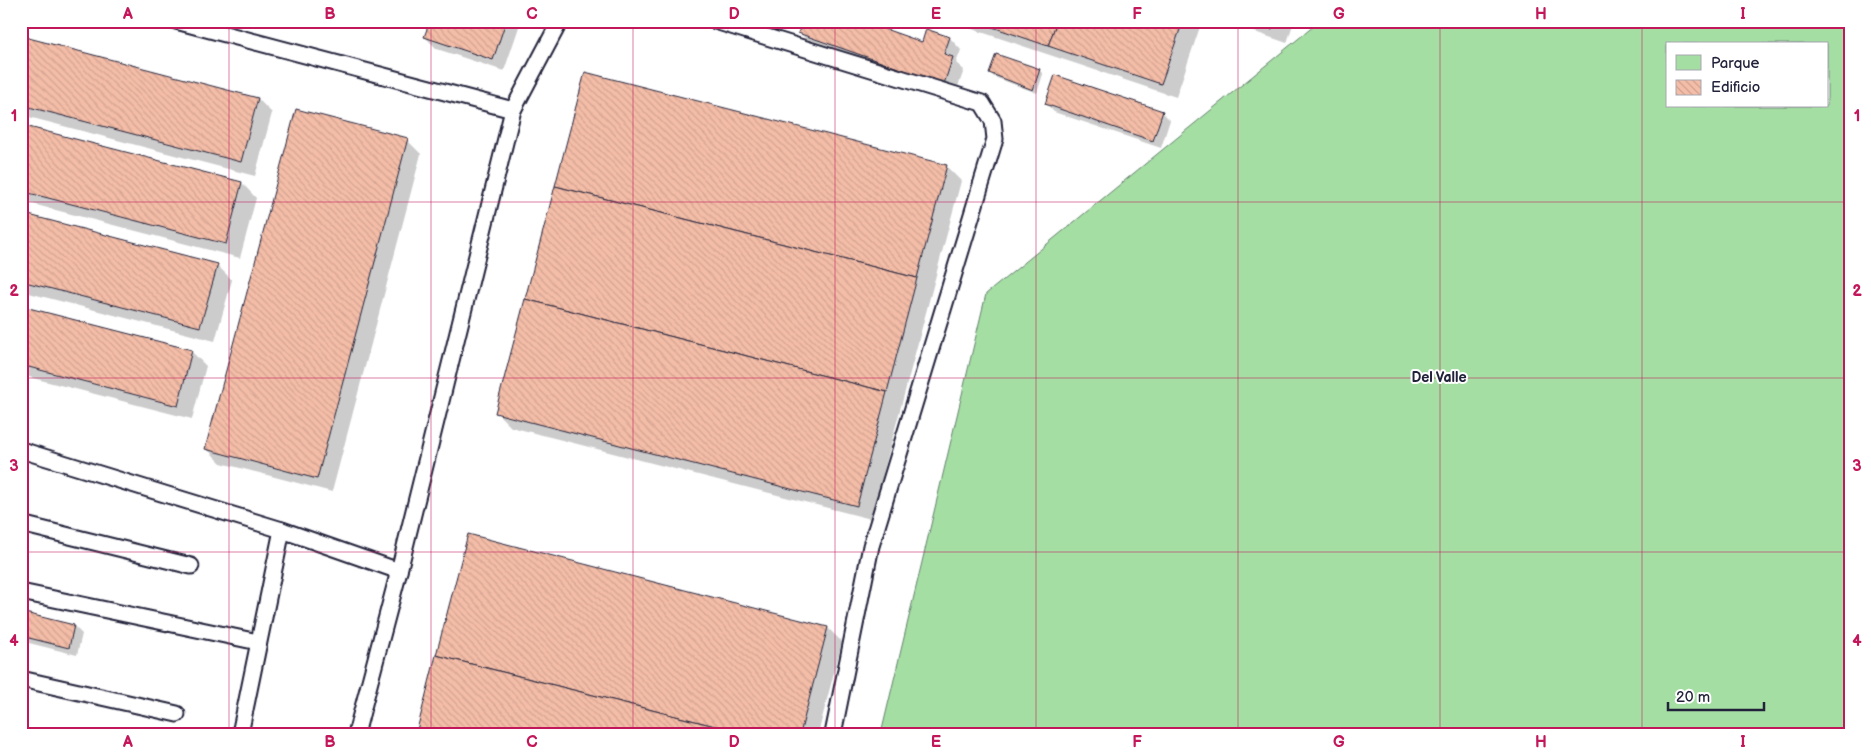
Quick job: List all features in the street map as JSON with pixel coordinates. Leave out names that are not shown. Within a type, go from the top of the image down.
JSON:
[{"type":"lane","points":[[176,21],[513,110]]},
{"type":"lane","points":[[356,734],[399,571],[513,110],[560,21]]},
{"type":"lane","points":[[715,21],[982,103],[993,121],[994,139],[871,546],[833,734]]},
{"type":"lane","points":[[21,450],[282,530],[399,571]]},
{"type":"lane","points":[[21,524],[191,566]]},
{"type":"lane","points":[[240,734],[282,530]]},
{"type":"lane","points":[[21,592],[258,642]]},
{"type":"lane","points":[[21,680],[177,714]]},
{"type":"green space","points":[[1320,21],[1850,21],[1850,734],[881,734],[986,294]]},
{"type":"building","points":[[430,21],[506,21],[493,60],[424,37]]},
{"type":"building","points":[[803,21],[862,21],[922,42],[926,29],[950,37],[944,54],[953,57],[944,84],[798,33]]},
{"type":"building","points":[[975,21],[1057,21],[1048,46]]},
{"type":"building","points":[[1057,21],[1183,21],[1161,84],[1048,46]]},
{"type":"building","points":[[1250,21],[1275,21],[1272,29]]},
{"type":"building","points":[[21,36],[258,98],[241,162],[21,105]]},
{"type":"building","points":[[996,54],[1040,69],[1033,90],[989,73]]},
{"type":"building","points":[[585,72],[947,165],[917,278],[555,186]]},
{"type":"building","points":[[1055,75],[1163,111],[1153,141],[1045,104]]},
{"type":"building","points":[[296,109],[408,138],[317,479],[205,449]]},
{"type":"building","points":[[21,125],[242,182],[226,244],[21,191]]},
{"type":"building","points":[[555,186],[917,278],[887,392],[525,299]]},
{"type":"building","points":[[21,213],[218,264],[200,327],[21,281]]},
{"type":"building","points":[[525,299],[887,392],[857,506],[495,413]]},
{"type":"building","points":[[21,306],[192,350],[178,406],[21,365]]},
{"type":"building","points":[[468,534],[828,627],[800,734],[746,734],[436,655]]},
{"type":"building","points":[[21,612],[74,625],[69,648],[21,636]]},
{"type":"building","points":[[436,655],[746,734],[416,734]]},
{"type":"district","name":"Del Valle","points":[[1439,377]]}]
